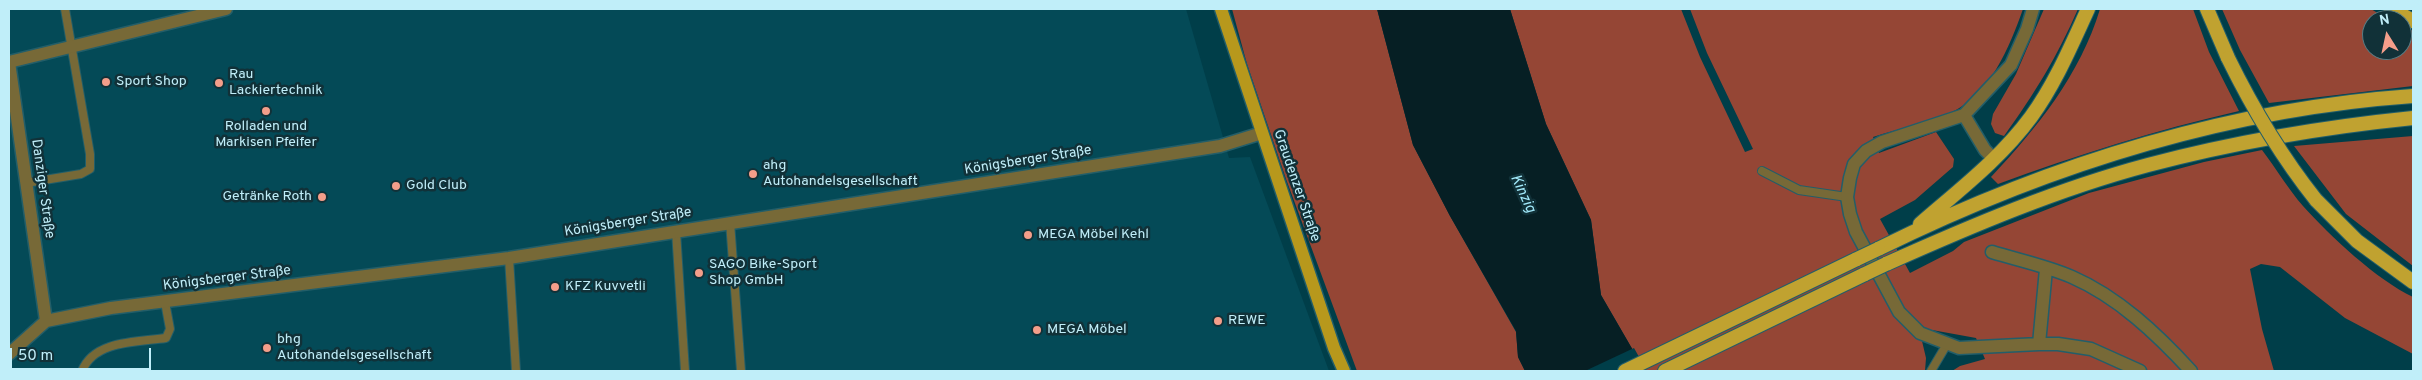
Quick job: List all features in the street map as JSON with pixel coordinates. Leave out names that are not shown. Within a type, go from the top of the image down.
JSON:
[{"type":"highway","points":[[1908,234],[1994,160],[2035,110],[2062,66],[2088,9]]},
{"type":"highway","points":[[2207,9],[2245,93],[2292,170],[2316,200],[2357,241],[2413,282]]},
{"type":"highway","points":[[2391,9],[2413,21]]},
{"type":"highway","points":[[1625,371],[1908,234],[1984,200],[2054,172],[2141,144],[2239,121],[2291,111],[2413,96]]},
{"type":"highway","points":[[1665,371],[1886,264],[1997,216],[2065,191],[2147,165],[2292,133],[2413,118]]},
{"type":"main road","name":"Graudenzer Straße","points":[[1221,9],[1334,348],[1344,371]]},
{"type":"street","points":[[9,62],[72,45],[226,9]]},
{"type":"street","points":[[2033,9],[2027,29],[2010,64],[1964,115],[1882,142],[1866,151],[1854,164],[1847,197],[1850,214],[1856,232],[1900,312],[1920,333],[1959,348],[1978,349],[2058,344],[2091,349],[2140,371]]},
{"type":"street","name":"Danziger Straße","points":[[9,62],[46,321]]},
{"type":"street","points":[[1964,115],[1985,150],[1994,160]]},
{"type":"street","name":"Königsberger Straße","points":[[46,321],[111,308],[509,258],[1210,148],[1262,133]]},
{"type":"street","points":[[1992,252],[2071,277],[2103,292],[2149,329],[2191,371]]},
{"type":"street","points":[[2039,344],[2046,269]]},
{"type":"street","points":[[9,354],[46,321]]},
{"type":"lane","points":[[26,183],[81,174],[90,169],[90,154],[65,9]]},
{"type":"lane","points":[[1762,170],[1799,190],[1847,197]]},
{"type":"lane","points":[[730,222],[741,371]]},
{"type":"lane","points":[[676,231],[684,371]]},
{"type":"lane","points":[[509,258],[516,371]]},
{"type":"lane","points":[[82,371],[91,355],[111,346],[166,338],[170,330],[165,302]]},
{"type":"lane","points":[[1931,371],[1947,344]]},
{"type":"shaded area","points":[[9,9],[1186,9],[1229,158],[1250,157],[1329,371],[9,371]]},
{"type":"shaded area","points":[[1232,9],[1377,9],[1413,145],[1450,216],[1516,332],[1518,357],[1525,371],[1357,371],[1286,179],[1247,64]]},
{"type":"shaded area","points":[[1510,9],[1681,9],[1700,57],[1745,152],[1753,149],[1707,53],[1690,9],[2023,9],[2005,54],[1977,94],[1964,105],[1950,113],[1873,137],[1879,153],[1936,132],[1954,159],[1953,167],[1915,200],[1880,219],[1910,273],[1953,251],[1964,242],[2089,193],[2204,162],[2262,150],[2314,218],[2369,269],[2413,297],[2413,354],[2345,318],[2280,267],[2261,264],[2250,269],[2262,329],[2274,371],[1952,371],[1960,366],[1985,359],[1976,338],[1932,330],[1922,341],[1926,358],[1925,371],[1645,371],[1601,295],[1591,220],[1546,124]]},
{"type":"shaded area","points":[[2044,9],[2078,9],[2054,59],[2026,105],[2004,136],[1995,133],[1991,124],[1993,114],[2016,74]]},
{"type":"shaded area","points":[[2100,9],[2193,9],[2209,52],[2239,111],[2177,126],[2117,144],[1998,184],[1991,177],[2040,120],[2069,78],[2081,56]]},
{"type":"shaded area","points":[[2222,9],[2371,9],[2373,10],[2362,10],[2362,60],[2412,60],[2413,31],[2413,86],[2269,103],[2240,50]]},
{"type":"shaded area","points":[[2413,136],[2413,266],[2346,214],[2294,146]]},
{"type":"water","name":"Kinzig","points":[[1377,9],[1510,9],[1546,124],[1591,220],[1601,295],[1645,371],[1525,371],[1518,357],[1516,331],[1450,216],[1413,145]]},
{"type":"pier","points":[[1634,348],[1647,371],[1585,371]]},
{"type":"place","name":"Sport Shop","points":[[106,82]]},
{"type":"place","name":"Rau Lackiertechnik","points":[[219,83]]},
{"type":"place","name":"Rolladen und Markisen Pfeifer","points":[[266,111]]},
{"type":"place","name":"ahg Autohandelsgesellschaft","points":[[753,174]]},
{"type":"place","name":"Gold Club","points":[[396,186]]},
{"type":"place","name":"Getränke Roth","points":[[322,197]]},
{"type":"place","name":"MEGA Möbel Kehl","points":[[1028,235]]},
{"type":"place","name":"SAGO Bike-Sport Shop GmbH","points":[[699,273]]},
{"type":"place","name":"KFZ Kuvvetli","points":[[555,287]]},
{"type":"place","name":"REWE","points":[[1218,321]]},
{"type":"place","name":"MEGA Möbel","points":[[1037,330]]},
{"type":"place","name":"bhg Autohandelsgesellschaft","points":[[267,348]]}]
